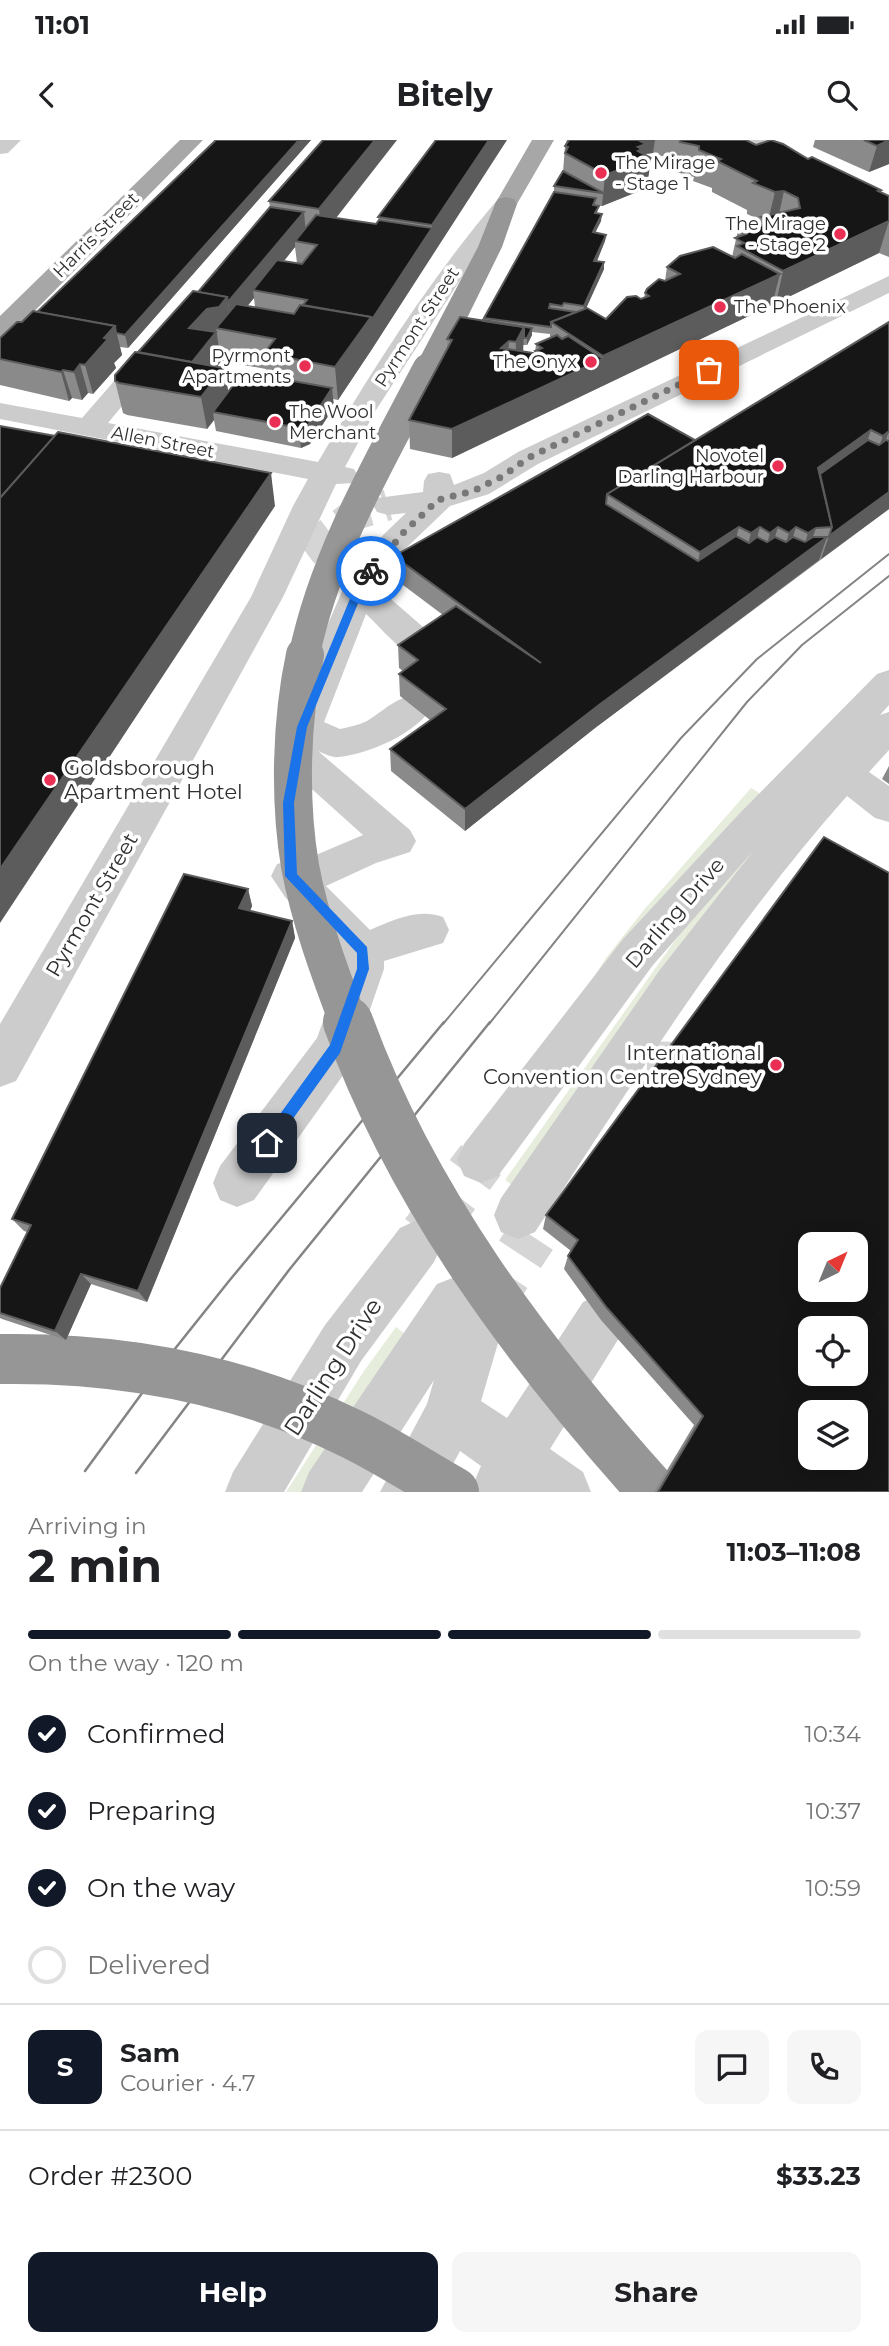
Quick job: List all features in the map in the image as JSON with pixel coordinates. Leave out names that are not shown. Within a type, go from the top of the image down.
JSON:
[{"type":"highway","points":[[506,204],[490,247],[358,503],[310,625],[298,684],[293,772],[300,866],[324,961],[373,1080],[415,1165],[513,1322],[571,1399],[653,1492]]},
{"type":"highway","points":[[0,1359],[104,1363],[181,1375],[259,1396],[350,1433],[454,1492]]},
{"type":"main road","name":"Harris Street","points":[[0,331],[192,140]]},
{"type":"main road","name":"Pyrmont Street","points":[[506,204],[543,140]]},
{"type":"street","points":[[0,148],[10,140]]},
{"type":"street","points":[[760,144],[790,140]]},
{"type":"street","points":[[760,144],[889,204]]},
{"type":"street","points":[[859,190],[883,180]]},
{"type":"street","name":"Pyrmont Street","points":[[0,1066],[267,597],[292,538],[335,474],[421,318],[470,247],[506,204]]},
{"type":"street","points":[[237,1184],[335,1049],[363,969],[363,951],[291,876],[288,803],[299,740],[390,515],[439,491],[473,491],[503,476],[528,458],[889,283]]},
{"type":"street","points":[[89,428],[163,341]]},
{"type":"street","name":"Allen Street","points":[[0,411],[335,474]]},
{"type":"street","points":[[621,412],[652,429]]},
{"type":"street","points":[[588,429],[615,445]]},
{"type":"street","points":[[121,463],[141,438]]},
{"type":"street","points":[[390,515],[439,491]]},
{"type":"street","name":"Pyrmont Street","points":[[267,597],[305,551]]},
{"type":"street","points":[[359,589],[426,649]]},
{"type":"street","name":"Darling Drive","points":[[481,1160],[638,952],[753,825],[889,683]]},
{"type":"street","points":[[299,740],[337,744],[376,733],[414,707]]},
{"type":"street","name":"Darling Drive","points":[[602,1135],[525,1226],[547,1174],[674,984],[803,844],[845,774],[889,726]]},
{"type":"street","points":[[291,876],[322,871],[365,850],[396,841],[299,740]]},
{"type":"street","points":[[845,774],[889,807]]},
{"type":"street","points":[[363,951],[411,932],[428,930]]},
{"type":"street","points":[[547,1174],[602,1135],[673,1028],[674,984]]},
{"type":"street","name":"Darling Drive","points":[[253,1492],[343,1343],[417,1244]]},
{"type":"street","points":[[329,1492],[465,1318],[450,1415],[408,1492]]},
{"type":"street","points":[[506,1474],[601,1320]]},
{"type":"street","points":[[450,1415],[465,1421],[506,1474],[563,1492]]},
{"type":"green space","points":[[751,788],[766,797],[566,1021],[606,958],[643,911]]},
{"type":"green space","points":[[781,812],[519,1190],[505,1180],[696,911]]},
{"type":"green space","points":[[396,1327],[410,1338],[314,1492],[286,1492],[364,1371]]},
{"type":"building","points":[[216,140],[299,140],[125,335],[116,333],[115,326],[37,312]]},
{"type":"building","points":[[323,140],[375,140],[319,209],[269,201]]},
{"type":"building","points":[[436,140],[489,140],[432,225],[378,217]]},
{"type":"building","points":[[569,140],[643,140],[640,141],[646,144],[638,147],[642,149],[638,151],[651,158],[605,175],[565,153]]},
{"type":"building","points":[[746,140],[756,145],[771,140],[783,144],[808,159],[812,157],[881,190],[878,191],[889,196],[889,221],[783,271],[737,246],[744,243],[735,238],[746,234],[738,230],[759,222],[770,222],[761,217],[800,208],[798,198],[784,191],[775,192],[753,183],[757,181],[717,161],[721,159],[699,150],[699,146],[680,142]]},
{"type":"building","points":[[864,140],[889,140],[877,146]]},
{"type":"building","points":[[563,171],[602,192],[602,193],[554,186]]},
{"type":"building","points":[[554,192],[596,198],[593,205],[599,206],[595,213],[602,214],[593,232],[606,235],[594,261],[604,262],[584,306],[550,304],[549,308],[576,312],[551,322],[551,327],[484,318]]},
{"type":"building","points":[[270,207],[304,212],[228,302],[227,297],[198,292]]},
{"type":"building","points":[[316,215],[376,224],[379,220],[432,228],[371,321],[371,317],[303,305],[307,300],[253,290],[277,260],[302,264],[317,245],[295,241]]},
{"type":"building","points":[[713,247],[735,258],[742,254],[780,274],[603,356],[551,322],[587,308],[606,319],[627,297],[636,296],[641,299],[649,296],[645,293],[647,289],[659,279],[665,281],[680,274],[667,267],[680,256]]},
{"type":"building","points":[[193,291],[227,297],[219,307],[207,309],[189,328],[216,332],[192,362],[138,352]]},
{"type":"building","points":[[236,304],[294,314],[300,305],[371,317],[335,367],[264,353],[275,339],[216,328]]},
{"type":"building","points":[[33,311],[115,326],[104,338],[108,339],[85,365],[80,364],[74,372],[61,372],[0,359],[0,338]]},
{"type":"building","points":[[460,317],[524,327],[516,342],[509,341],[501,348],[539,354],[535,351],[542,348],[536,344],[557,335],[562,339],[568,336],[603,359],[452,429],[409,420],[452,340],[447,339]]},
{"type":"building","points":[[483,320],[532,328],[527,338],[524,338],[524,327]]},
{"type":"building","name":"Novotel Darling Harbour","points":[[889,322],[889,431],[883,436],[871,430],[818,468],[832,527],[816,528],[808,533],[796,527],[789,533],[778,527],[770,533],[760,527],[751,533],[739,527],[700,552],[607,494]]},
{"type":"building","points":[[135,352],[224,368],[201,397],[115,381],[115,375]]},
{"type":"building","points":[[243,372],[332,388],[308,425],[299,428],[213,412]]},
{"type":"building","points":[[648,414],[695,440],[607,494],[606,504],[698,561],[736,536],[749,543],[757,537],[767,542],[775,537],[786,542],[793,537],[805,542],[813,537],[827,537],[599,705],[465,809],[390,749],[446,709],[399,674],[418,660],[398,645],[456,606],[541,663],[394,556]]},
{"type":"building","points":[[0,426],[55,436],[0,498]]},
{"type":"building","points":[[58,432],[271,473],[0,869],[0,498]]},
{"type":"building","points":[[868,440],[879,445],[889,441],[889,492],[829,536],[832,527],[820,474]]},
{"type":"building","name":"International Convention Centre Sydney","points":[[824,837],[889,873],[889,1492],[658,1492],[703,1416],[607,1308],[568,1256],[578,1240],[546,1215]]},
{"type":"building","points":[[184,874],[248,889],[239,908],[292,921],[138,1291],[81,1274],[55,1331],[0,1313],[0,1288],[31,1225],[12,1219]]},
{"type":"tunnel","points":[[305,551],[353,515],[388,505]]},
{"type":"tunnel","points":[[647,1066],[677,1067],[704,1084]]},
{"type":"tunnel","points":[[425,1234],[481,1160]]},
{"type":"tunnel","points":[[479,1316],[532,1236]]},
{"type":"tram line","points":[[443,1024],[681,738],[757,659],[889,554]]},
{"type":"tram line","points":[[489,1024],[747,702],[802,645],[889,576]]},
{"type":"tram line","points":[[85,1471],[170,1355],[229,1281],[444,1022]]},
{"type":"tram line","points":[[136,1473],[289,1270],[490,1022]]},
{"type":"way so far","points":[[371,571],[415,520],[438,500],[473,491],[503,476],[528,458],[709,370]]},
{"type":"place","name":"The Mirage - Stage 1","points":[[601,173]]},
{"type":"place","name":"The Mirage - Stage 2","points":[[840,234]]},
{"type":"place","name":"The Phoenix","points":[[720,307]]},
{"type":"place","name":"The Onyx","points":[[591,362]]},
{"type":"place","name":"Pyrmont Apartments","points":[[305,366]]},
{"type":"place","name":"The Wool Merchant","points":[[275,422]]},
{"type":"place","name":"Novotel Darling Harbour","points":[[778,466]]},
{"type":"place","name":"Goldsborough Apartment Hotel","points":[[50,780]]},
{"type":"place","name":"International Convention Centre Sydney","points":[[776,1065]]},
{"type":"route","points":[[267,1143],[335,1049],[363,969],[363,951],[291,876],[288,803],[302,727],[359,589],[371,571]]}]
